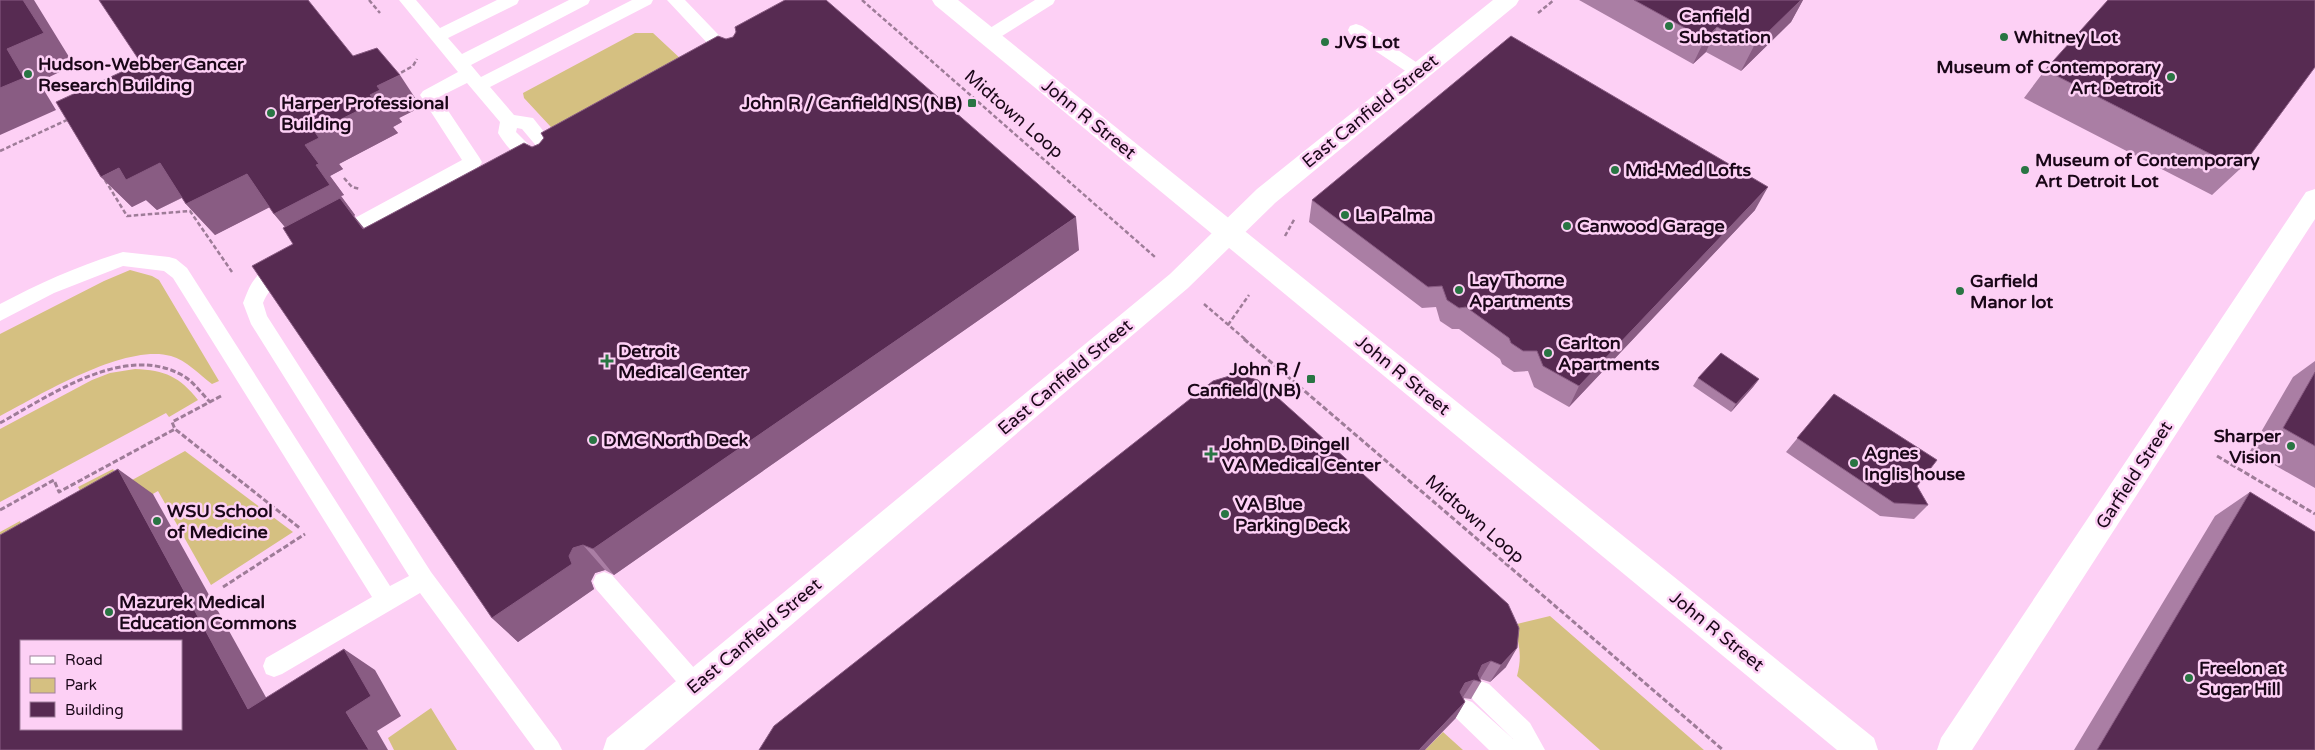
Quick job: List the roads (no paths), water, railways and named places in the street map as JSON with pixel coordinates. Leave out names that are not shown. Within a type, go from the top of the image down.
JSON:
[{"type":"street","name":"John R Street","points":[[944,0],[1862,750]]},
{"type":"street","name":"East Canfield Street","points":[[619,750],[1172,288],[1266,196],[1508,0]]},
{"type":"street","name":"Garfield Street","points":[[1953,750],[2315,200]]},
{"type":"lane","points":[[407,0],[509,121],[507,133],[528,157],[548,167]]},
{"type":"lane","points":[[437,36],[510,0]]},
{"type":"lane","points":[[469,74],[582,0]]},
{"type":"lane","points":[[322,244],[473,162],[429,95],[469,74],[645,0]]},
{"type":"lane","points":[[675,0],[739,66]]},
{"type":"lane","points":[[988,37],[1047,0]]},
{"type":"lane","points":[[1356,30],[1419,72]]},
{"type":"lane","points":[[296,258],[280,267],[260,286],[253,302],[258,318],[423,578],[550,750]]},
{"type":"lane","points":[[0,313],[47,288],[92,269],[124,259],[169,264],[180,274],[386,600]]},
{"type":"lane","points":[[274,666],[423,578]]},
{"type":"lane","points":[[604,582],[695,686]]},
{"type":"lane","points":[[1481,692],[1522,731],[1533,750]]},
{"type":"lane","points":[[1464,710],[1504,748],[1512,750]]},
{"type":"place","name":"Canfield Substation","points":[[1669,26]]},
{"type":"place","name":"Whitney Lot","points":[[2004,37]]},
{"type":"place","name":"JVS Lot","points":[[1325,42]]},
{"type":"place","name":"Hudson-Webber Cancer Research Building","points":[[28,74]]},
{"type":"place","name":"Museum of Contemporary Art Detroit","points":[[2171,77]]},
{"type":"place","name":"John R / Canfield NS (NB)","points":[[972,103]]},
{"type":"place","name":"Harper Professional Building","points":[[271,113]]},
{"type":"place","name":"Mid-Med Lofts","points":[[1615,170]]},
{"type":"place","name":"Museum of Contemporary Art Detroit Lot","points":[[2025,170]]},
{"type":"place","name":"La Palma","points":[[1345,215]]},
{"type":"place","name":"Canwood Garage","points":[[1567,226]]},
{"type":"place","name":"Lay Thorne Apartments","points":[[1459,290]]},
{"type":"place","name":"Garfield Manor lot","points":[[1960,291]]},
{"type":"place","name":"Carlton Apartments","points":[[1548,353]]},
{"type":"place","name":"Detroit Medical Center","points":[[607,361]]},
{"type":"place","name":"John R / Canfield (NB)","points":[[1311,379]]},
{"type":"place","name":"DMC North Deck","points":[[593,440]]},
{"type":"place","name":"Sharper Vision","points":[[2291,446]]},
{"type":"place","name":"John D. Dingell VA Medical Center","points":[[1211,454]]},
{"type":"place","name":"Agnes Inglis house","points":[[1854,463]]},
{"type":"place","name":"VA Blue Parking Deck","points":[[1225,514]]},
{"type":"place","name":"WSU School of Medicine","points":[[157,521]]},
{"type":"place","name":"Mazurek Medical Education Commons","points":[[109,612]]},
{"type":"place","name":"Freelon at Sugar Hill","points":[[2189,678]]}]
